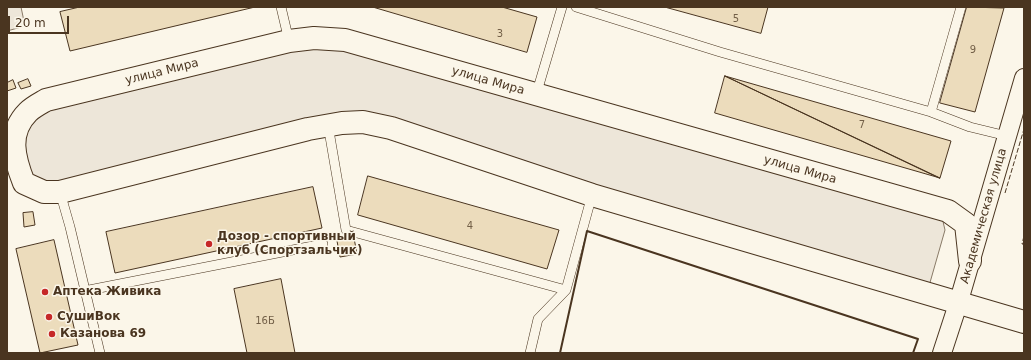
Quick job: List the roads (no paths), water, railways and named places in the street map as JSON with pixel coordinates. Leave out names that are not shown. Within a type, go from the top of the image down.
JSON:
[{"type":"street","name":"улица Мира","points":[[970,261],[966,224],[948,212],[345,40],[314,38],[289,41],[46,100],[28,111],[18,124],[13,146],[12,168],[24,183],[44,192],[60,192],[328,125],[363,122],[391,128],[592,195],[927,293],[958,304],[1024,322]]},
{"type":"street","name":"Академическая улица","points":[[942,353],[958,304],[1024,78]]},
{"type":"lane","points":[[281,7],[289,41]]},
{"type":"lane","points":[[536,95],[562,7]]},
{"type":"lane","points":[[576,7],[720,52],[931,112],[970,127],[1007,136]]},
{"type":"lane","points":[[931,112],[961,7]]},
{"type":"lane","points":[[328,125],[346,230],[566,290]]},
{"type":"lane","points":[[60,192],[70,227],[84,291],[100,353]]},
{"type":"lane","points":[[530,353],[538,319],[566,290],[592,195]]},
{"type":"lane","points":[[84,291],[323,244]]},
{"type":"place","name":"Дозор - спортивный клуб (Спортзальчик)","points":[[209,244]]},
{"type":"place","name":"Аптека Живика","points":[[45,292]]},
{"type":"place","name":"СушиВок","points":[[49,317]]},
{"type":"place","name":"Казанова 69","points":[[52,334]]}]
